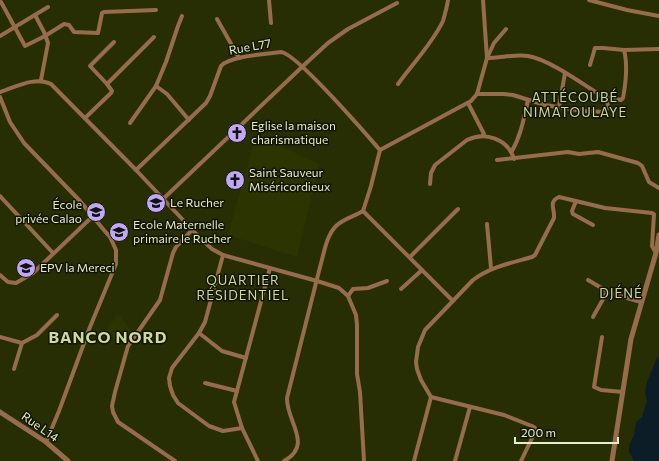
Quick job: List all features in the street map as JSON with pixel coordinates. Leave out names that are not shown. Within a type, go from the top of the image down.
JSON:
[{"type":"street","points":[[269,0],[271,24]]},
{"type":"street","points":[[398,84],[429,44],[437,31],[443,20],[448,0]]},
{"type":"street","points":[[483,0],[487,58]]},
{"type":"street","points":[[591,0],[627,10],[659,16]]},
{"type":"street","points":[[1,2],[25,46],[64,24],[67,24],[74,32],[98,34],[102,13],[104,12],[156,10]]},
{"type":"street","points":[[163,199],[303,66],[339,35],[397,3]]},
{"type":"street","points":[[0,36],[48,7]]},
{"type":"street","points":[[35,15],[48,44],[41,80]]},
{"type":"street","points":[[130,124],[156,86],[182,16]]},
{"type":"street","points":[[217,19],[239,58]]},
{"type":"street","points":[[284,461],[291,457],[295,452],[298,442],[298,435],[288,409],[287,398],[326,245],[332,232],[340,223],[363,211],[380,150],[468,103],[477,94],[487,58],[494,43],[506,29]]},
{"type":"street","points":[[108,84],[154,37]]},
{"type":"street","points":[[85,118],[112,93],[108,84],[90,66],[114,42]]},
{"type":"street","points":[[590,65],[595,48],[624,50],[659,49]]},
{"type":"street","points":[[600,95],[621,100],[623,98],[627,68],[624,50]]},
{"type":"street","name":"Rue L77","points":[[136,170],[208,100],[223,63],[239,58],[284,52],[303,66],[380,150]]},
{"type":"street","points":[[477,94],[513,95],[559,107],[604,112],[608,109],[605,98],[565,73],[537,58],[526,56],[487,58]]},
{"type":"street","points":[[559,107],[565,73]]},
{"type":"street","points":[[0,92],[36,80],[41,80],[51,84],[212,249],[223,255],[339,288],[348,296],[356,315],[358,325],[357,374],[360,392],[364,461]]},
{"type":"street","points":[[156,86],[167,94],[189,120]]},
{"type":"street","points":[[0,97],[10,122],[24,143],[80,201],[110,237],[116,250],[116,264],[46,442]]},
{"type":"street","points":[[512,151],[522,129],[528,100]]},
{"type":"street","points":[[468,103],[484,134],[483,136]]},
{"type":"street","points":[[430,184],[433,169],[439,162],[467,140],[483,136],[497,139],[512,151],[514,159]]},
{"type":"street","points":[[497,160],[568,152],[582,154],[598,152],[638,163],[642,166],[647,180],[659,188]]},
{"type":"street","points":[[0,196],[53,253]]},
{"type":"street","points":[[521,461],[535,432],[535,428],[515,418],[432,397],[420,380],[416,362],[418,347],[425,330],[473,280],[491,268],[535,256],[554,218],[552,207],[554,200],[559,197],[605,208],[654,214],[652,246],[656,253]]},
{"type":"street","points":[[576,201],[572,212],[573,214],[593,225]]},
{"type":"street","points":[[410,257],[458,209]]},
{"type":"street","points":[[363,211],[453,301]]},
{"type":"street","points":[[0,274],[8,282],[16,283],[33,273],[92,217]]},
{"type":"street","points":[[487,224],[491,268]]},
{"type":"street","points":[[175,461],[118,422],[112,406],[114,392],[128,346],[158,304],[173,253],[176,247],[192,230]]},
{"type":"street","points":[[612,461],[631,339],[656,253],[659,235]]},
{"type":"street","points":[[223,255],[207,318],[199,333],[172,368],[170,386],[178,403],[209,426],[223,431],[242,428]]},
{"type":"street","points":[[258,461],[242,428],[234,402],[270,268]]},
{"type":"street","points":[[402,289],[422,270]]},
{"type":"street","points":[[588,280],[607,292],[641,302]]},
{"type":"street","points":[[348,296],[352,289],[368,288],[387,281]]},
{"type":"street","points":[[593,317],[607,292]]},
{"type":"street","points":[[0,337],[22,343],[38,335],[57,315]]},
{"type":"street","points":[[199,333],[222,351],[246,358]]},
{"type":"street","points":[[602,337],[594,387],[601,390],[623,392]]},
{"type":"street","points":[[14,369],[22,343]]},
{"type":"street","points":[[205,383],[237,391]]},
{"type":"street","points":[[414,461],[432,397]]},
{"type":"street","points":[[455,461],[470,407]]},
{"type":"street","name":"Rue L14","points":[[0,412],[46,442],[68,461]]},
{"type":"shaded area","points":[[256,135],[319,164],[297,257],[228,235]]},
{"type":"shaded area","points":[[118,314],[131,331],[125,337],[123,343],[105,335],[106,330]]},
{"type":"water","points":[[659,357],[659,461],[634,461],[629,452],[629,445],[634,435],[636,422],[642,417],[647,400],[645,390],[646,385],[656,359]]},
{"type":"place","name":"Eglise la maison charismatique","points":[[237,133]]},
{"type":"place","name":"Saint Sauveur Miséricordieux","points":[[235,180]]},
{"type":"place","name":"Le Rucher","points":[[156,203]]},
{"type":"place","name":"École privée Calao","points":[[96,212]]},
{"type":"place","name":"Ecole Maternelle primaire le Rucher","points":[[119,232]]},
{"type":"place","name":"EPV la Mereci","points":[[26,268]]},
{"type":"district","name":"ATTÉCOUBÉ NIMATOULAYE","points":[[575,104]]},
{"type":"district","name":"QUARTIER RÉSIDENTIEL","points":[[243,288]]},
{"type":"district","name":"DJÉNÉ","points":[[621,293]]},
{"type":"district","name":"BANCO NORD","points":[[108,337]]}]
